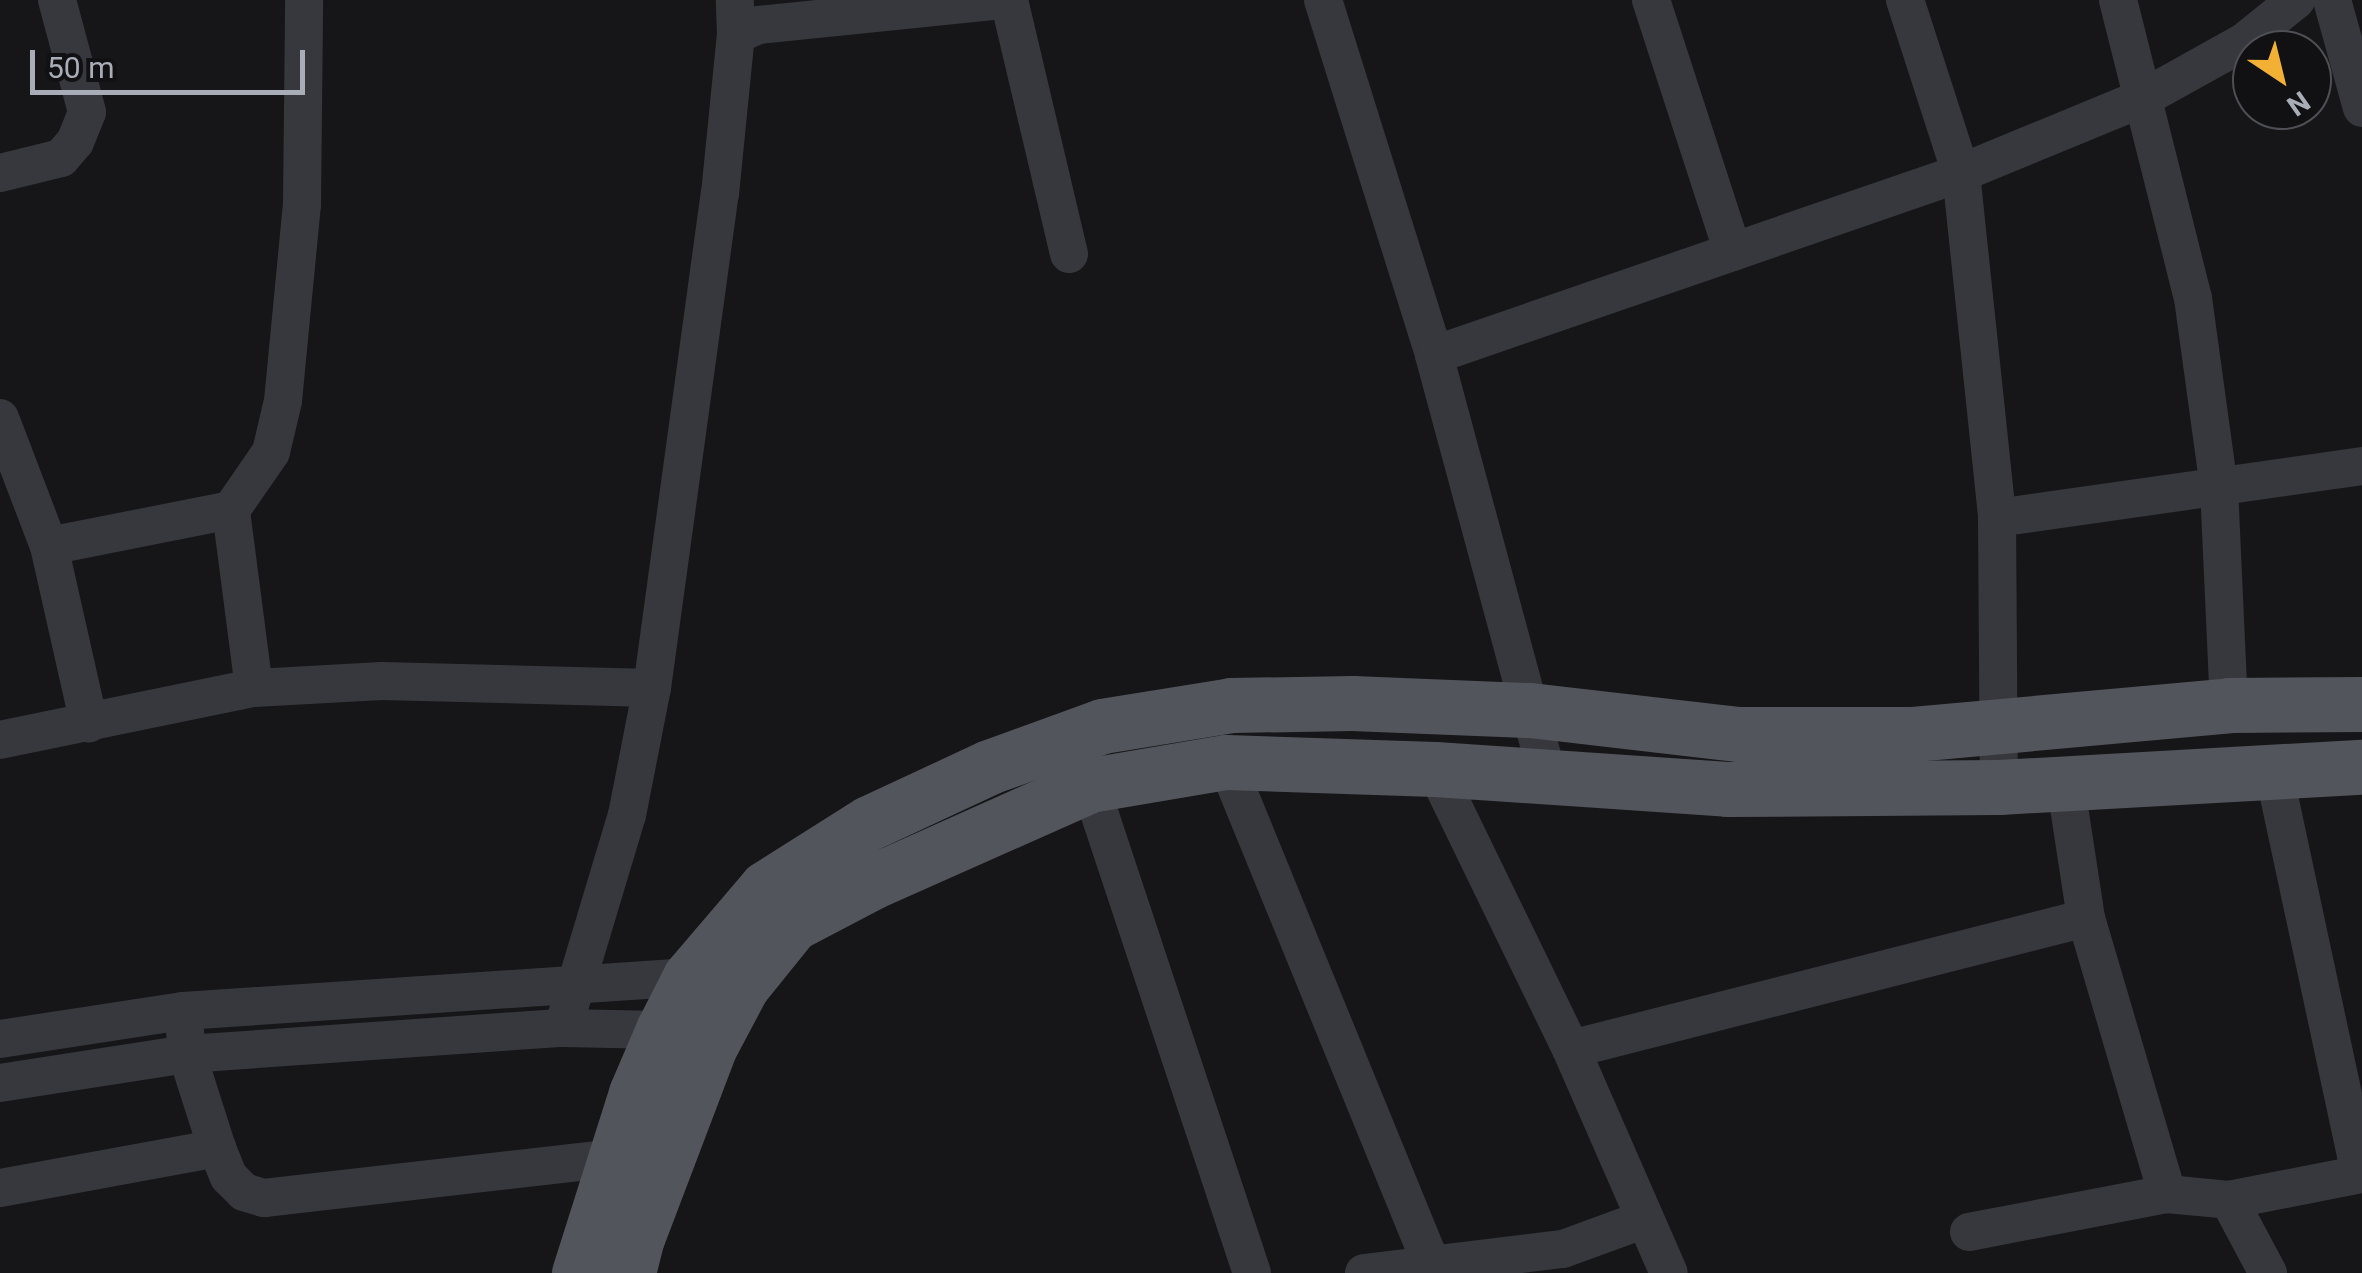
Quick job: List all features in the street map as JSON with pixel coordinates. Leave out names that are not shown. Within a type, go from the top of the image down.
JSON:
[{"type":"main road","points":[[579,1273],[614,1158],[686,1039],[766,888],[869,823],[989,767],[1102,726],[1231,705],[1352,704],[1530,710],[1739,734],[1913,734],[2228,704],[2362,704]]},
{"type":"main road","points":[[716,982],[792,924],[872,882],[1090,785],[1226,762],[1435,769],[1727,789],[1999,786],[2362,767]]},
{"type":"main road","points":[[628,1273],[686,1039]]},
{"type":"street","points":[[0,174],[61,158],[75,142],[86,112],[56,0]]},
{"type":"street","points":[[254,688],[231,510],[271,452],[283,401],[302,205],[304,0]]},
{"type":"street","points":[[564,1028],[627,816],[652,688],[720,194],[735,18],[758,25],[887,5],[1007,0],[1069,254]]},
{"type":"street","points":[[1323,0],[1434,356],[1548,778]]},
{"type":"street","points":[[1651,0],[1733,252]]},
{"type":"street","points":[[1905,0],[1961,173],[1997,518],[1999,786]]},
{"type":"street","points":[[2118,0],[2193,298],[2219,486],[2228,704]]},
{"type":"street","points":[[1434,356],[1961,173],[2145,97],[2244,42],[2296,0]]},
{"type":"street","points":[[2332,0],[2360,88]]},
{"type":"street","points":[[0,418],[50,546],[89,724]]},
{"type":"street","points":[[1997,518],[2362,466]]},
{"type":"street","points":[[50,546],[231,510]]},
{"type":"street","points":[[0,740],[254,688],[382,681],[652,688]]},
{"type":"street","points":[[1226,762],[1435,1269]]},
{"type":"street","points":[[1435,769],[1571,1050],[1670,1273]]},
{"type":"street","points":[[1968,1232],[2167,1194],[2229,1200],[2361,1174],[2274,773]]},
{"type":"street","points":[[2065,781],[2086,918],[2167,1194]]},
{"type":"street","points":[[1090,785],[1252,1273]]},
{"type":"street","points":[[1571,1050],[2086,918]]},
{"type":"street","points":[[0,1038],[183,1011],[576,985],[716,982]]},
{"type":"street","points":[[183,1011],[188,1054],[216,1148],[229,1177],[244,1192],[264,1198],[614,1158]]},
{"type":"street","points":[[0,1083],[188,1054],[564,1028],[686,1039]]},
{"type":"street","points":[[0,1188],[216,1148]]},
{"type":"street","points":[[2229,1200],[2268,1273]]},
{"type":"street","points":[[1364,1273],[1565,1261],[1644,1219]]}]
